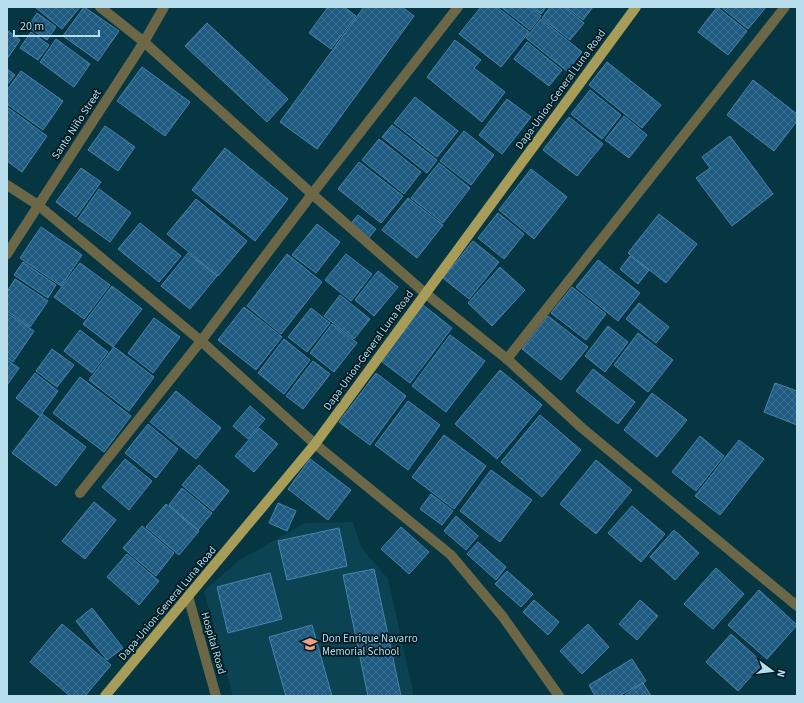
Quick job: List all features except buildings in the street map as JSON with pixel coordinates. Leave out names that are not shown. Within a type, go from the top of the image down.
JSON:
[{"type":"main road","name":"Dapa-Union-General Luna Road","points":[[105,696],[315,444],[636,7]]},
{"type":"street","points":[[100,7],[144,42],[312,194],[425,293],[507,359],[582,428],[797,606]]},
{"type":"street","name":"Santo Niño Street","points":[[7,254],[144,42],[164,7]]},
{"type":"street","points":[[80,493],[200,342],[312,194],[458,7]]},
{"type":"street","points":[[507,359],[785,7]]},
{"type":"street","points":[[7,185],[38,205],[200,342],[315,444],[451,554],[503,616],[559,696]]},
{"type":"street","name":"Hospital Road","points":[[188,596],[216,696]]},
{"type":"shaded area","name":"Don Enrique Navarro Memorial School","points":[[353,522],[361,547],[388,579],[414,696],[233,696],[204,591],[238,561],[305,523]]},
{"type":"place","name":"Don Enrique Navarro Memorial School","points":[[310,644]]}]
